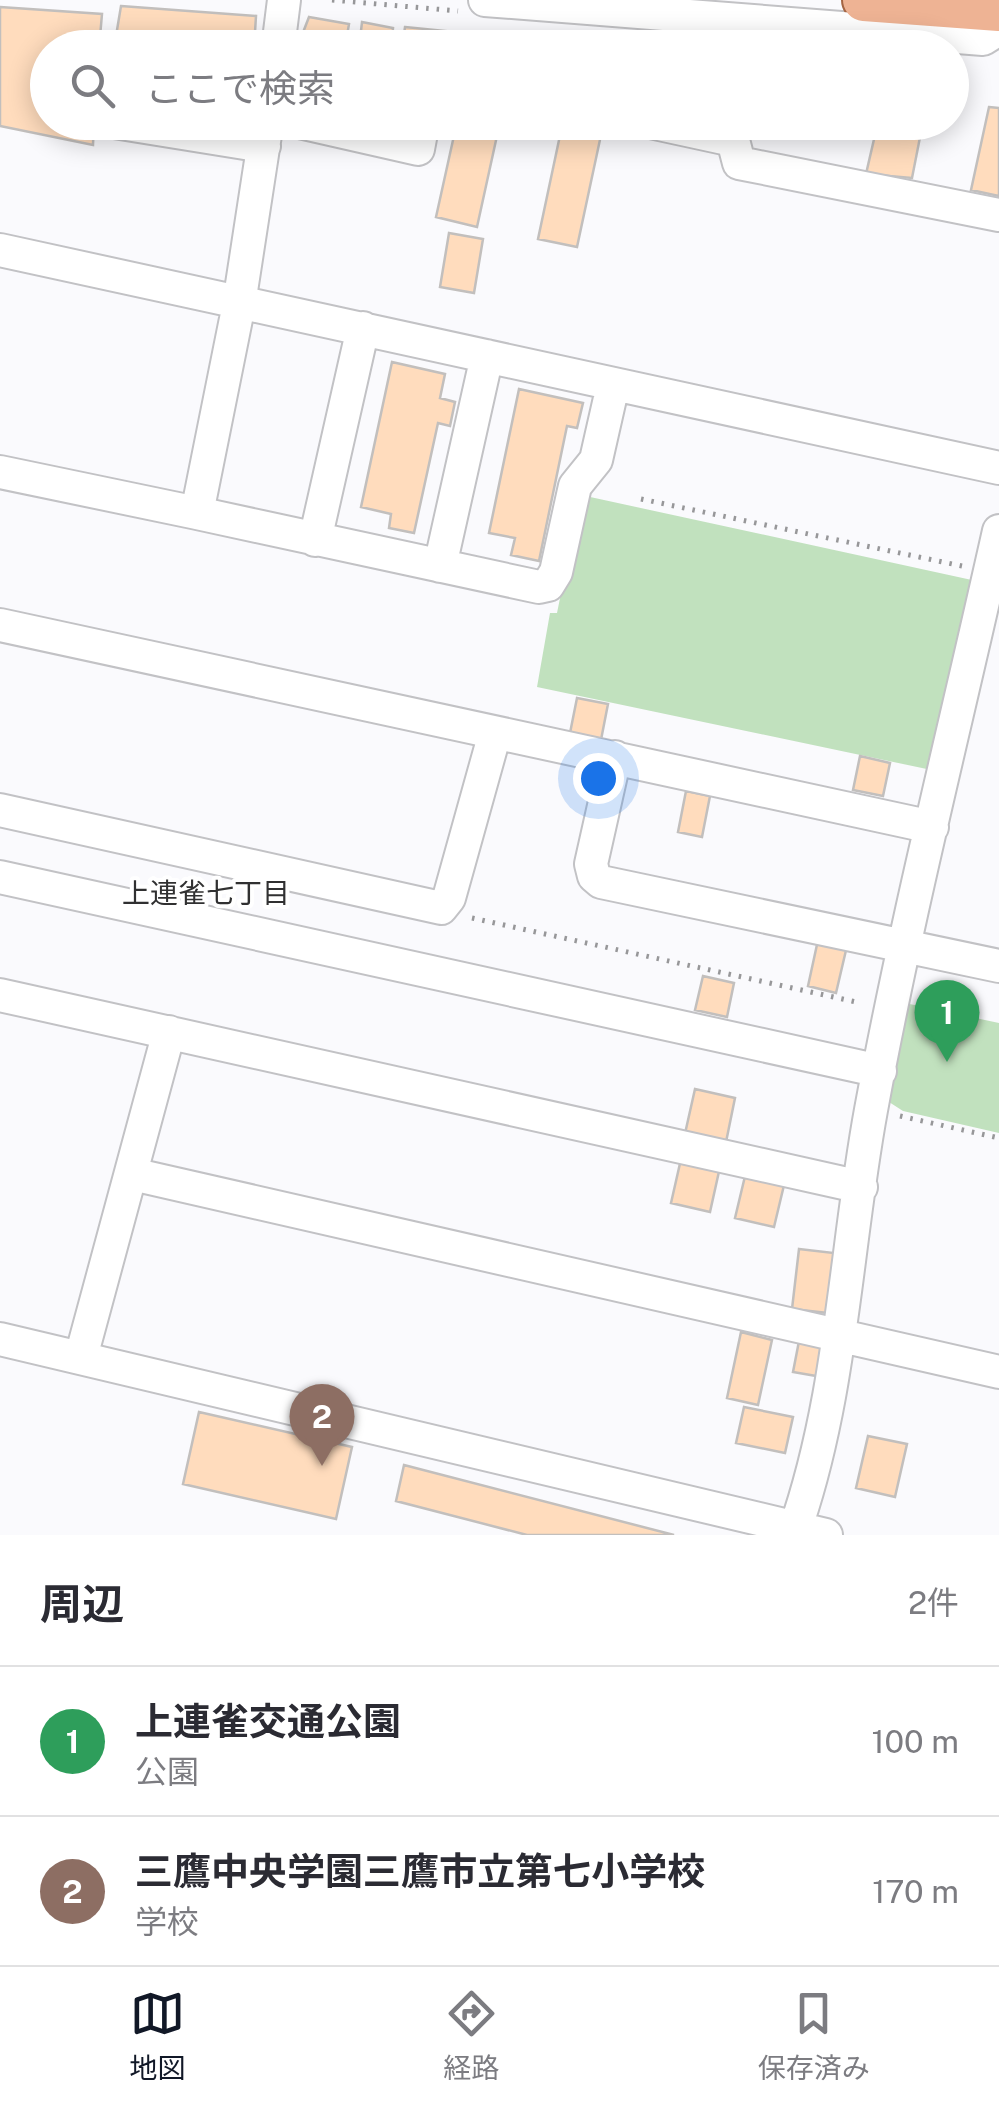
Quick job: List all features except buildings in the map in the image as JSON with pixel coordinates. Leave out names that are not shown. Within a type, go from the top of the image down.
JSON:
[{"type":"main road","points":[[864,0],[999,10]]},
{"type":"street","points":[[280,30],[284,0]]},
{"type":"street","points":[[484,0],[869,30]]},
{"type":"street","points":[[969,38],[984,39],[999,29]]},
{"type":"street","points":[[197,514],[240,304],[265,140]]},
{"type":"street","points":[[378,140],[418,149],[420,140]]},
{"type":"street","points":[[733,140],[740,163],[999,216]]},
{"type":"street","points":[[0,250],[999,468]]},
{"type":"street","points":[[315,540],[363,328]]},
{"type":"street","points":[[440,566],[487,356]]},
{"type":"street","points":[[0,472],[539,587],[548,585],[556,572],[575,486],[596,460],[614,384]]},
{"type":"street","points":[[0,1340],[805,1533],[840,1334],[871,1109],[902,946],[999,531]]},
{"type":"street","points":[[0,626],[932,827]]},
{"type":"street","points":[[0,810],[441,908],[449,898],[495,733]]},
{"type":"street","points":[[615,757],[591,864],[594,876],[601,882],[999,966]]},
{"type":"street","points":[[0,877],[880,1072]]},
{"type":"street","points":[[0,994],[860,1187]]},
{"type":"street","points":[[81,1357],[169,1032]]},
{"type":"street","points":[[132,1174],[999,1372]]},
{"type":"path","points":[[642,499],[990,572]]},
{"type":"path","points":[[441,908],[891,1010]]},
{"type":"path","points":[[871,1109],[999,1138]]},
{"type":"green space","points":[[581,495],[981,582],[941,772],[537,687],[550,613],[557,613]]},
{"type":"green space","points":[[905,1003],[999,1023],[999,1133],[903,1111],[889,1102]]},
{"type":"place","name":"上連雀交通公園","points":[[947,1062]]},
{"type":"place","name":"三鷹中央学園三鷹市立第七小学校","points":[[322,1466]]},
{"type":"district","name":"上連雀七丁目","points":[[206,893]]}]
